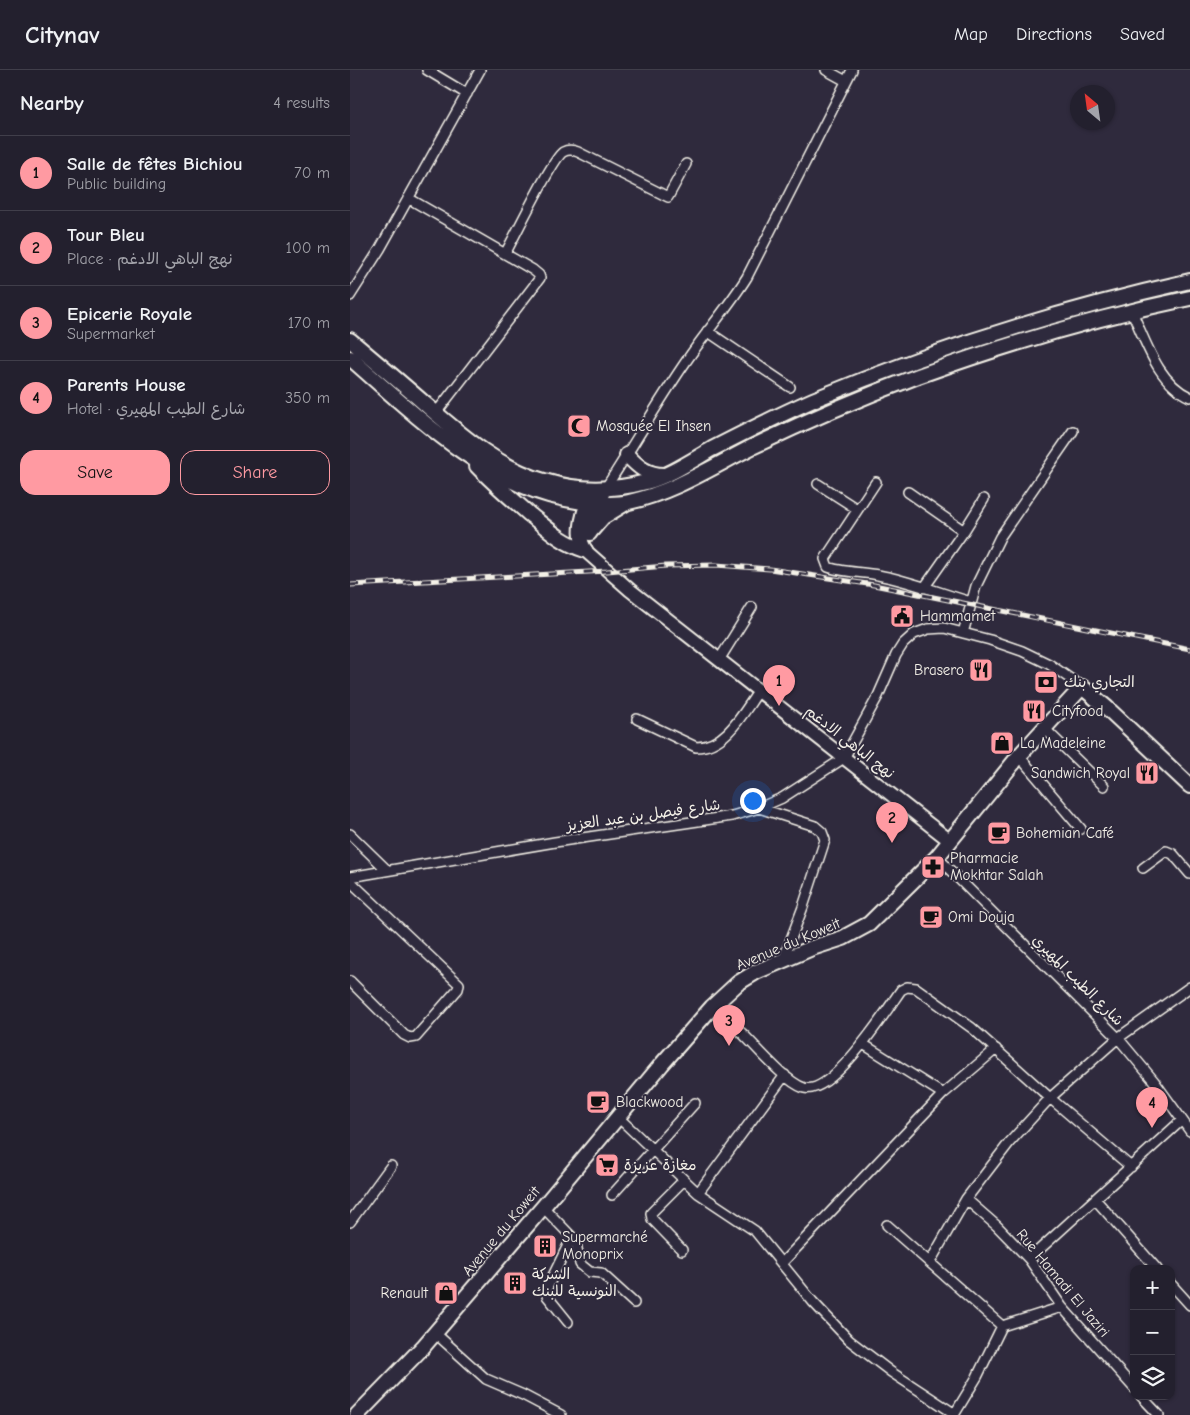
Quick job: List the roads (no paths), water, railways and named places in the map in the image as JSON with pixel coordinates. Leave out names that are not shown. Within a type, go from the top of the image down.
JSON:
[{"type":"main road","points":[[350,358],[428,426],[466,454],[507,478],[528,488],[562,499],[596,496],[647,482],[664,475],[811,401],[908,362],[1072,310],[1190,281]]},
{"type":"main road","points":[[590,532],[603,517],[627,502],[664,491],[821,416],[917,377],[989,352],[1132,312],[1190,298]]},
{"type":"main road","points":[[350,340],[462,436],[510,468],[543,481],[596,496],[627,502]]},
{"type":"main road","points":[[466,454],[496,486],[554,535],[588,553]]},
{"type":"main road","points":[[627,455],[640,469],[656,475],[664,475]]},
{"type":"main road","points":[[588,553],[596,496]]},
{"type":"main road","points":[[588,553],[582,541],[581,521],[596,496]]},
{"type":"main road","name":"نهج الباهي الادغم","points":[[588,553],[630,590],[758,692],[949,840]]},
{"type":"main road","points":[[1082,687],[1190,786]]},
{"type":"main road","name":"Avenue du Koweit","points":[[358,1415],[435,1333],[712,1007],[738,983],[756,972],[812,948],[843,938],[869,924],[937,857],[1019,756],[1082,687]]},
{"type":"street","points":[[427,70],[466,94]]},
{"type":"street","points":[[350,296],[380,249],[480,70]]},
{"type":"street","points":[[826,70],[846,81]]},
{"type":"street","points":[[596,496],[613,476],[707,331],[736,295],[852,70]]},
{"type":"street","points":[[505,254],[550,169],[562,152],[571,150],[578,152],[668,197],[686,164]]},
{"type":"street","points":[[408,198],[537,273],[540,278],[539,282],[436,413]]},
{"type":"street","points":[[1132,312],[1159,369],[1179,392],[1190,397]]},
{"type":"street","points":[[707,331],[790,387]]},
{"type":"street","points":[[963,633],[981,574],[1000,537],[1073,431]]},
{"type":"street","points":[[876,482],[826,559],[828,567],[886,576],[972,602]]},
{"type":"street","points":[[818,484],[857,509]]},
{"type":"street","points":[[908,492],[964,531]]},
{"type":"street","points":[[924,588],[984,500]]},
{"type":"street","points":[[719,660],[752,608]]},
{"type":"street","name":"شارع فيصل بن عبد العزيز","points":[[350,879],[387,870],[555,842],[732,816],[759,808],[782,798],[844,758],[878,696],[896,655],[903,644],[914,634],[928,629],[944,628],[1022,651],[1050,664],[1082,687]]},
{"type":"street","points":[[637,719],[696,747],[702,747],[725,736],[758,692]]},
{"type":"street","points":[[1044,728],[1104,786]]},
{"type":"street","points":[[1019,756],[1081,829]]},
{"type":"street","points":[[759,808],[815,826],[822,832],[825,840],[783,960]]},
{"type":"street","points":[[350,834],[387,870]]},
{"type":"street","points":[[1143,868],[1166,851],[1172,854],[1190,874]]},
{"type":"street","name":"شارع الطيب المهيري","points":[[937,857],[1118,1038],[1154,1081],[1190,1131]]},
{"type":"street","points":[[350,879],[459,984],[458,989],[416,1037],[410,1038],[404,1035],[350,981]]},
{"type":"street","points":[[712,1007],[785,1075],[805,1088],[812,1088],[820,1085],[839,1070],[863,1044],[901,990],[911,987],[921,991],[939,1004],[996,1049],[1131,1167]]},
{"type":"street","points":[[930,1262],[966,1199],[1009,1143],[1050,1098],[1118,1038],[1190,987]]},
{"type":"street","points":[[863,1044],[943,1094]]},
{"type":"street","points":[[782,1263],[943,1094],[996,1049]]},
{"type":"street","points":[[698,1192],[785,1075]]},
{"type":"street","points":[[612,1195],[695,1103]]},
{"type":"street","points":[[618,1117],[698,1192],[755,1231],[813,1302],[849,1340],[891,1372],[954,1415],[977,1376],[1002,1326],[1062,1307]]},
{"type":"street","points":[[1029,1259],[1182,1120]]},
{"type":"street","points":[[350,1222],[391,1166]]},
{"type":"street","points":[[682,1250],[652,1219],[650,1213],[684,1180]]},
{"type":"street","name":"Rue Hamadi El Jaziri","points":[[966,1199],[997,1226],[1029,1259],[1062,1307],[1130,1384]]},
{"type":"street","points":[[1095,1199],[1154,1265]]},
{"type":"street","points":[[543,1207],[576,1243],[580,1264],[590,1272],[601,1273],[634,1302]]},
{"type":"street","points":[[887,1225],[1002,1326]]},
{"type":"street","points":[[568,1322],[547,1296],[546,1290],[572,1237]]},
{"type":"street","points":[[1175,1289],[1190,1306]]},
{"type":"street","points":[[435,1333],[486,1379],[523,1395],[561,1415]]},
{"type":"street","points":[[1145,1400],[1159,1415]]},
{"type":"railway","points":[[350,585],[666,566],[716,565],[770,569],[874,585],[1190,649]]},
{"type":"place","name":"Mosquée El Ihsen","points":[[579,426]]},
{"type":"place","name":"Hammamet","points":[[902,616]]},
{"type":"place","name":"Brasero","points":[[981,670]]},
{"type":"place","name":"التجاري بنك","points":[[1046,682]]},
{"type":"place","name":"Salle de fêtes Bichiou","points":[[779,706]]},
{"type":"place","name":"Cityfood","points":[[1034,711]]},
{"type":"place","name":"La Madeleine","points":[[1002,743]]},
{"type":"place","name":"Sandwich Royal","points":[[1147,773]]},
{"type":"place","name":"Bohemian Café","points":[[999,833]]},
{"type":"place","name":"Tour Bleu","points":[[892,843]]},
{"type":"place","name":"Pharmacie Mokhtar Salah","points":[[933,867]]},
{"type":"place","name":"Omi Douja","points":[[931,917]]},
{"type":"place","name":"Epicerie Royale","points":[[729,1046]]},
{"type":"place","name":"Blackwood","points":[[598,1102]]},
{"type":"place","name":"Parents House","points":[[1152,1128]]},
{"type":"place","name":"مغازة عزيزة","points":[[607,1165]]},
{"type":"place","name":"Supermarché Monoprix","points":[[545,1246]]},
{"type":"place","name":"الشركة النونسية للبنك","points":[[515,1283]]},
{"type":"place","name":"Renault","points":[[446,1293]]}]
